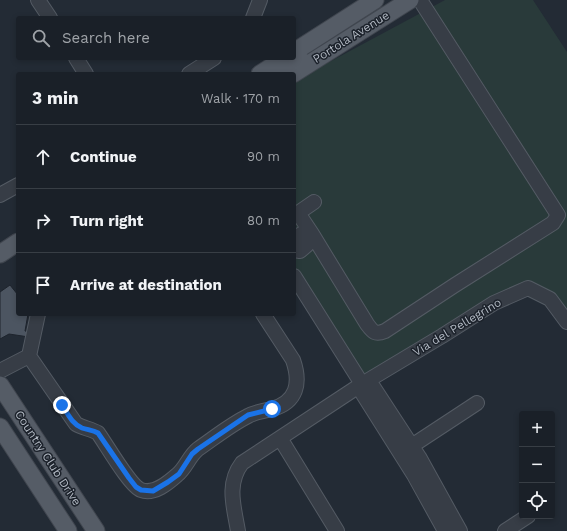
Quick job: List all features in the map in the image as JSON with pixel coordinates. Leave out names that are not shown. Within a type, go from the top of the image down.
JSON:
[{"type":"main road","name":"Portola Avenue","points":[[296,51],[375,0]]},
{"type":"main road","name":"Portola Avenue","points":[[296,72],[410,0]]},
{"type":"main road","points":[[279,72],[308,54],[318,45],[326,32]]},
{"type":"main road","points":[[263,72],[282,60]]},
{"type":"main road","points":[[0,254],[16,245]]},
{"type":"main road","name":"Country Club Drive","points":[[0,386],[96,531]]},
{"type":"main road","points":[[0,404],[37,441]]},
{"type":"main road","name":"Country Club Drive","points":[[0,427],[68,531]]},
{"type":"street","points":[[38,0],[49,16]]},
{"type":"street","points":[[254,16],[260,0]]},
{"type":"street","points":[[314,202],[298,212],[310,236],[367,324],[373,332],[378,334],[385,331],[553,223],[558,215],[420,0]]},
{"type":"street","points":[[77,60],[85,72]]},
{"type":"street","points":[[192,72],[211,60]]},
{"type":"street","points":[[0,195],[16,186]]},
{"type":"street","points":[[296,238],[301,234],[310,236]]},
{"type":"street","points":[[296,250],[300,251],[307,245],[310,236]]},
{"type":"street","points":[[296,279],[362,384]]},
{"type":"street","name":"Via del Pellegrino","points":[[362,384],[494,303],[528,288],[550,299],[567,322]]},
{"type":"street","points":[[38,316],[29,356],[76,424],[82,428],[90,429],[98,433],[136,487],[141,490],[153,491],[179,474],[192,454],[198,449],[248,415],[280,406],[289,400],[295,392],[298,380],[294,360],[264,316]]},
{"type":"street","points":[[0,371],[29,356]]},
{"type":"street","points":[[238,531],[231,494],[235,472],[242,464],[362,384],[372,385],[406,450],[445,531]]},
{"type":"street","points":[[406,450],[477,403]]},
{"type":"street","points":[[280,438],[338,531]]},
{"type":"street","points":[[406,450],[451,514],[460,531]]},
{"type":"street","points":[[505,531],[523,519]]},
{"type":"shaded area","points":[[445,0],[533,0],[567,52],[567,325],[528,288],[361,391],[296,281],[296,80]]},
{"type":"building","points":[[10,285],[16,292],[16,316],[28,316],[25,331],[30,332],[29,337],[9,334],[0,339],[0,292]]},
{"type":"route","points":[[62,405],[76,424],[82,428],[90,429],[98,433],[136,487],[147,491],[153,491],[179,474],[192,454],[248,415],[272,409]]}]
